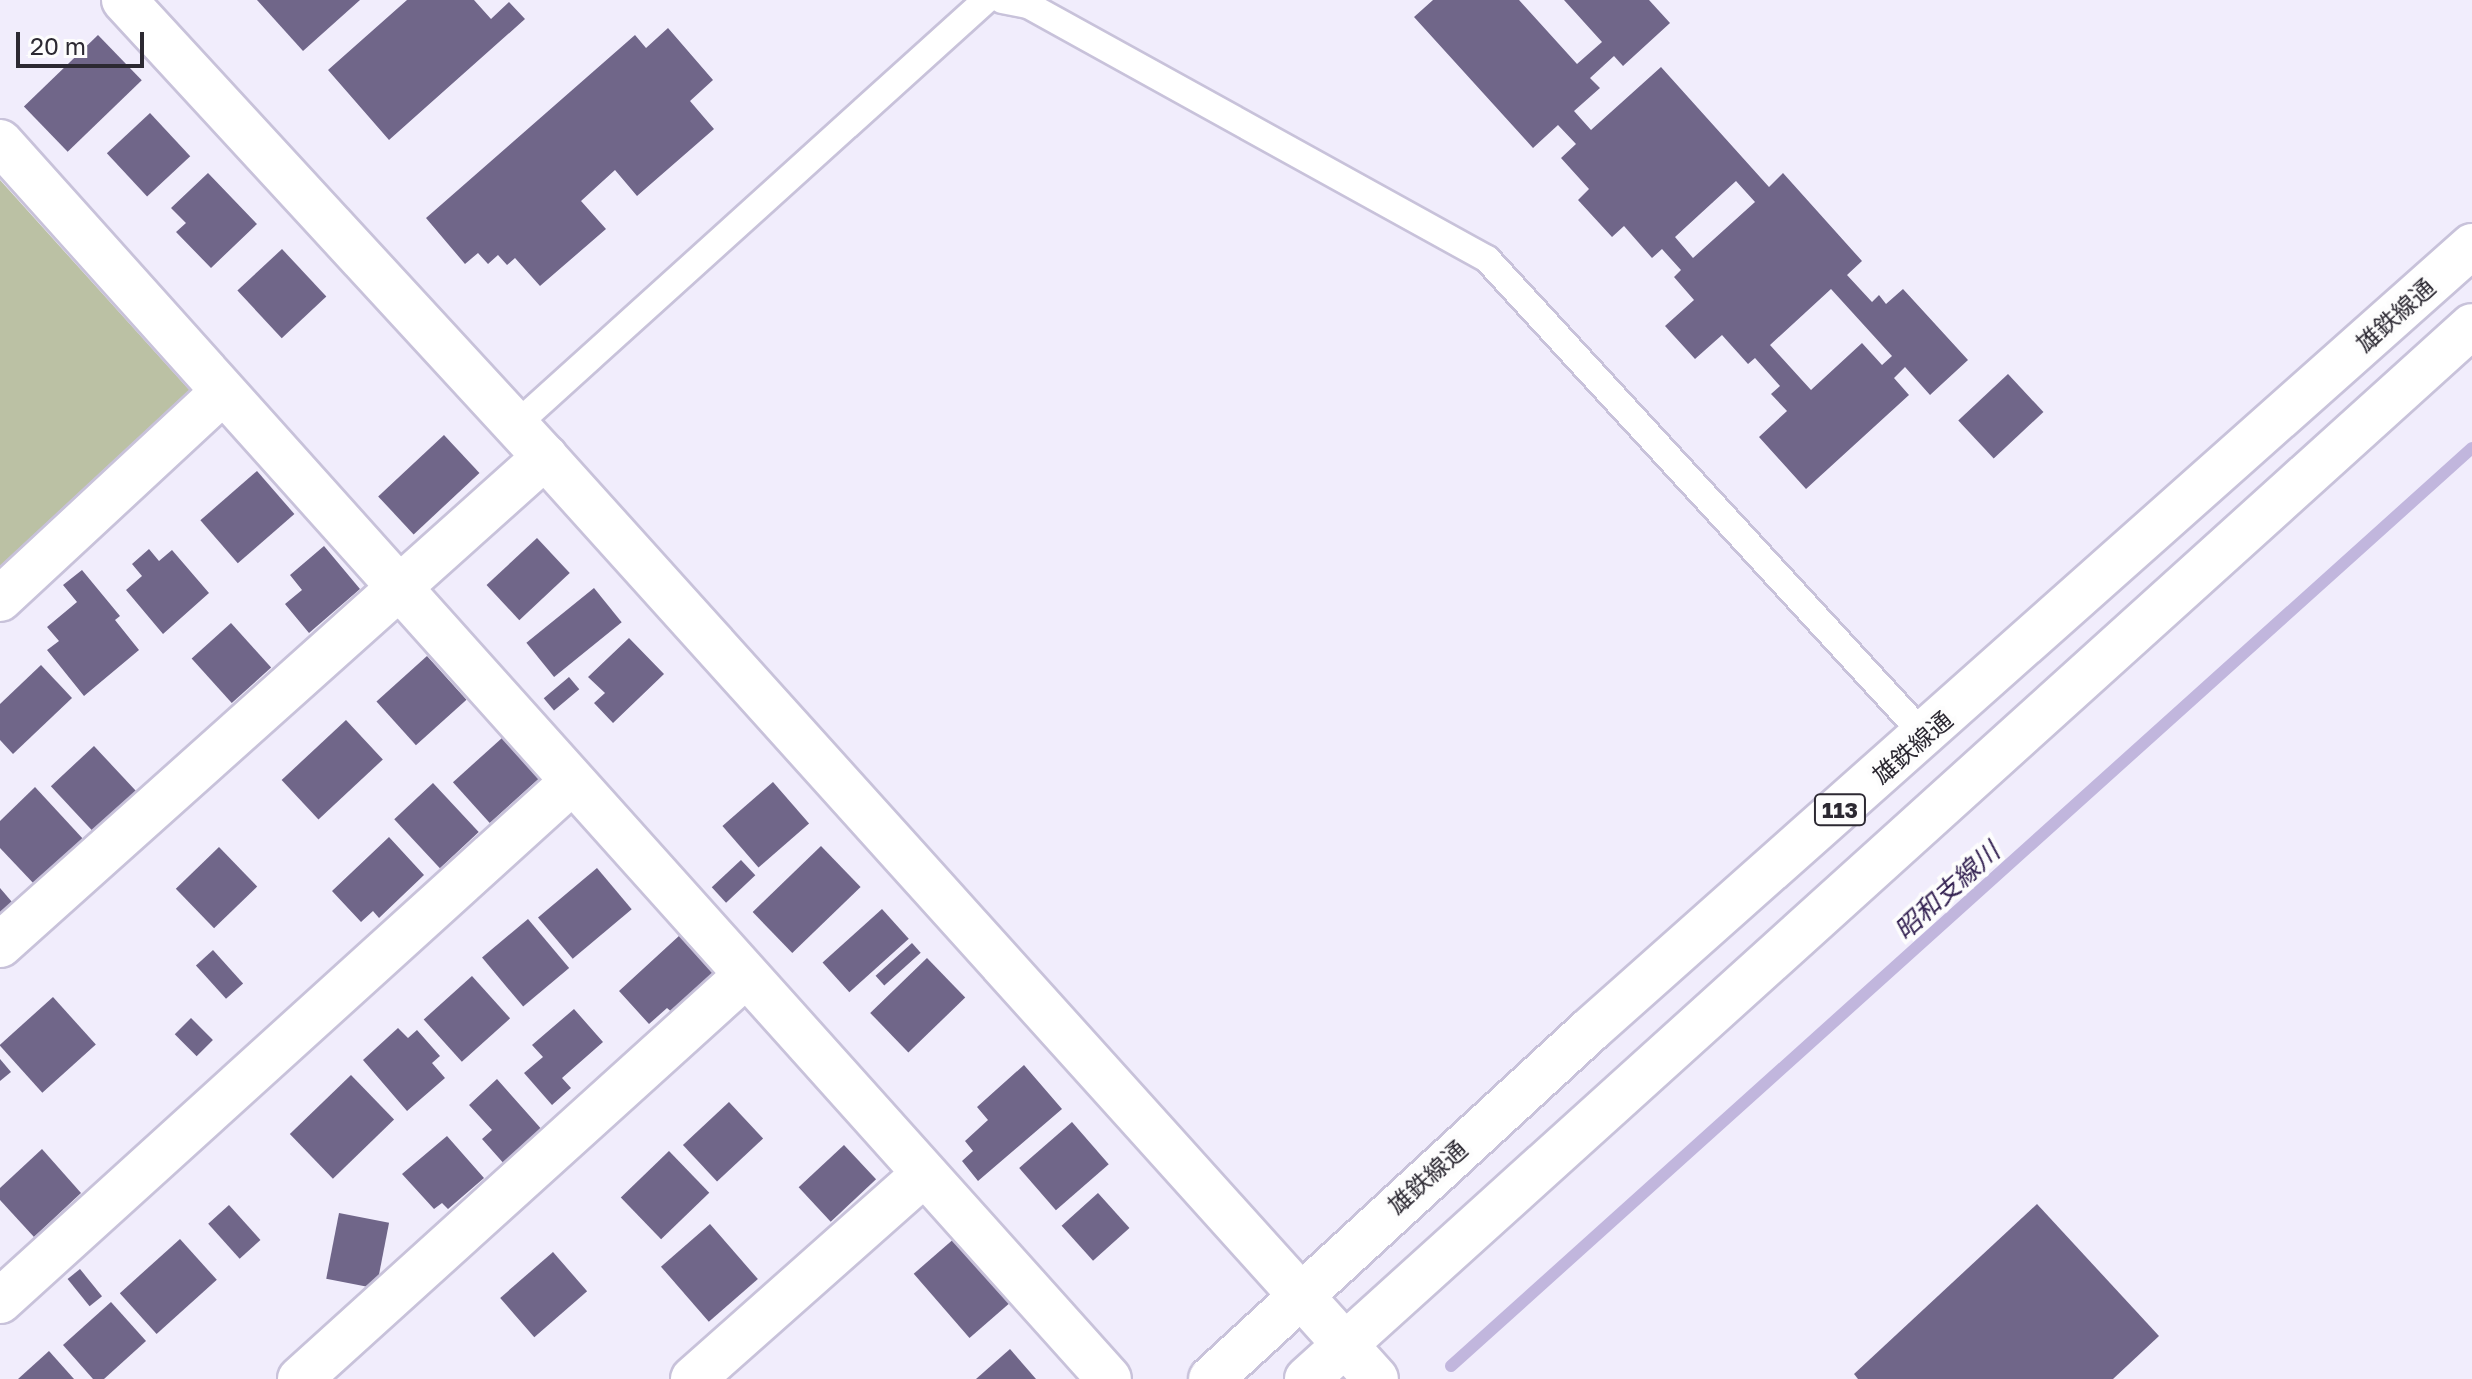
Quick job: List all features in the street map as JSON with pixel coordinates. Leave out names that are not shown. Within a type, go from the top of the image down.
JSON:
[{"type":"street","points":[[124,0],[516,425],[1376,1379]]},
{"type":"street","points":[[0,142],[744,977],[1109,1379]]},
{"type":"street","name":"雄鉄線通","points":[[1211,1379],[1590,1030],[1925,736],[2472,246]]},
{"type":"street","name":"113","points":[[1307,1379],[2472,326]]},
{"type":"street","points":[[0,599],[223,392]]},
{"type":"street","points":[[0,945],[397,585],[545,457]]},
{"type":"street","points":[[0,1301],[572,782]]},
{"type":"street","points":[[300,1379],[744,977]]},
{"type":"street","points":[[693,1379],[923,1175]]},
{"type":"lane","points":[[516,425],[986,0]]},
{"type":"lane","points":[[1002,0],[1028,5],[1487,259],[1925,736]]},
{"type":"green space","points":[[0,180],[193,394],[0,570]]},
{"type":"building","points":[[257,0],[360,0],[303,51]]},
{"type":"building","points":[[407,0],[474,0],[491,19],[509,2],[525,19],[389,140],[328,70]]},
{"type":"building","points":[[1433,0],[1519,0],[1577,64],[1602,42],[1564,0],[1649,0],[1670,23],[1623,66],[1614,56],[1590,78],[1600,88],[1574,111],[1591,130],[1661,67],[1769,187],[1783,173],[1862,261],[1847,275],[1872,302],[1879,295],[1886,304],[1903,289],[1968,360],[1930,395],[1905,367],[1894,378],[1909,395],[1806,489],[1759,437],[1787,411],[1771,394],[1780,386],[1755,358],[1748,364],[1722,335],[1695,359],[1665,326],[1694,300],[1674,277],[1681,270],[1662,249],[1652,258],[1624,226],[1612,237],[1578,200],[1589,189],[1561,158],[1576,144],[1558,125],[1533,148],[1414,17]],"holes":[[[1736,181],[1755,202],[1693,258],[1675,237]],[[1831,289],[1892,356],[1882,365],[1862,343],[1811,390],[1770,345]]]},
{"type":"building","points":[[668,28],[713,80],[690,101],[714,129],[637,196],[615,170],[581,201],[606,229],[540,286],[515,258],[507,265],[498,255],[488,264],[478,253],[465,264],[426,218],[635,35],[646,48]]},
{"type":"building","points":[[98,35],[142,80],[68,152],[24,107]]},
{"type":"building","points":[[150,113],[190,156],[147,196],[107,153]]},
{"type":"building","points":[[208,173],[257,224],[211,268],[176,232],[186,223],[171,208]]},
{"type":"building","points":[[282,249],[326,297],[282,338],[237,291]]},
{"type":"building","points":[[2008,374],[2043,412],[1994,458],[1958,420]]},
{"type":"building","points":[[444,435],[479,473],[414,534],[378,496]]},
{"type":"building","points":[[257,471],[294,514],[238,563],[200,520]]},
{"type":"building","points":[[537,538],[570,573],[519,620],[487,585]]},
{"type":"building","points":[[324,546],[360,589],[309,633],[285,604],[302,590],[290,575]]},
{"type":"building","points":[[149,549],[159,561],[172,550],[209,593],[163,634],[126,590],[142,576],[132,564]]},
{"type":"building","points":[[82,570],[120,616],[115,620],[139,650],[84,696],[47,650],[59,641],[47,627],[77,602],[63,585]]},
{"type":"building","points":[[594,588],[622,622],[554,677],[526,643]]},
{"type":"building","points":[[231,623],[271,668],[232,703],[192,658]]},
{"type":"building","points":[[629,638],[664,674],[613,723],[594,703],[605,693],[588,677]]},
{"type":"building","points":[[427,656],[466,700],[416,745],[376,702]]},
{"type":"building","points":[[41,665],[72,698],[13,754],[0,740],[0,704]]},
{"type":"building","points":[[569,677],[579,689],[554,710],[544,698]]},
{"type":"building","points":[[346,720],[383,759],[318,820],[282,780]]},
{"type":"building","points":[[502,738],[539,779],[490,823],[453,782]]},
{"type":"building","points":[[94,746],[138,794],[95,834],[51,786]]},
{"type":"building","points":[[773,782],[809,824],[759,867],[722,826]]},
{"type":"building","points":[[433,783],[479,832],[440,868],[394,819]]},
{"type":"building","points":[[35,787],[84,840],[36,886],[0,848],[0,821]]},
{"type":"building","points":[[389,837],[424,875],[379,918],[373,911],[361,922],[332,891]]},
{"type":"building","points":[[821,846],[861,887],[792,953],[753,912]]},
{"type":"building","points":[[219,847],[257,887],[214,928],[176,889]]},
{"type":"building","points":[[741,860],[755,875],[726,903],[712,887]]},
{"type":"building","points":[[597,868],[632,909],[573,959],[538,917]]},
{"type":"building","points":[[0,888],[12,902],[0,913]]},
{"type":"building","points":[[882,909],[909,939],[849,992],[823,963]]},
{"type":"building","points":[[528,919],[569,968],[523,1007],[482,958]]},
{"type":"building","points":[[680,935],[717,974],[674,1014],[667,1008],[649,1024],[619,991]]},
{"type":"building","points":[[912,943],[921,953],[884,985],[876,976]]},
{"type":"building","points":[[213,950],[243,983],[226,999],[196,965]]},
{"type":"building","points":[[927,958],[965,998],[908,1052],[870,1013]]},
{"type":"building","points":[[472,976],[510,1018],[462,1062],[424,1019]]},
{"type":"building","points":[[53,997],[96,1045],[42,1093],[0,1045]]},
{"type":"building","points":[[574,1009],[603,1042],[562,1078],[571,1088],[552,1105],[524,1073],[543,1057],[532,1045]]},
{"type":"building","points":[[191,1018],[213,1040],[197,1056],[175,1034]]},
{"type":"building","points":[[398,1028],[408,1038],[417,1030],[440,1056],[432,1063],[445,1078],[407,1111],[363,1060]]},
{"type":"building","points":[[0,1059],[11,1072],[0,1081]]},
{"type":"building","points":[[1024,1065],[1062,1109],[978,1181],[962,1161],[973,1151],[965,1141],[988,1120],[977,1107]]},
{"type":"building","points":[[351,1075],[394,1120],[333,1179],[290,1134]]},
{"type":"building","points":[[497,1079],[544,1132],[506,1166],[482,1139],[492,1130],[469,1105]]},
{"type":"building","points":[[729,1102],[763,1139],[717,1182],[683,1145]]},
{"type":"building","points":[[1072,1122],[1109,1164],[1056,1210],[1019,1168]]},
{"type":"building","points":[[447,1136],[484,1178],[448,1209],[442,1203],[434,1209],[402,1174]]},
{"type":"building","points":[[844,1145],[876,1179],[831,1222],[799,1187]]},
{"type":"building","points":[[42,1149],[81,1193],[34,1237],[0,1200],[0,1188]]},
{"type":"building","points":[[669,1151],[709,1193],[661,1239],[621,1198]]},
{"type":"building","points":[[1098,1193],[1129,1228],[1093,1261],[1062,1226]]},
{"type":"building","points":[[2037,1204],[2159,1336],[2113,1379],[1858,1379],[1854,1374]]},
{"type":"building","points":[[229,1205],[260,1240],[240,1259],[208,1224]]},
{"type":"building","points":[[339,1213],[389,1223],[376,1289],[326,1279]]},
{"type":"building","points":[[710,1224],[758,1279],[709,1322],[661,1267]]},
{"type":"building","points":[[956,1237],[1012,1301],[970,1338],[914,1274]]},
{"type":"building","points":[[180,1239],[217,1280],[157,1334],[120,1293]]},
{"type":"building","points":[[553,1252],[587,1291],[534,1337],[500,1298]]},
{"type":"building","points":[[80,1269],[102,1296],[90,1306],[68,1279]]},
{"type":"building","points":[[111,1302],[146,1341],[104,1379],[93,1379],[63,1345]]},
{"type":"building","points":[[1010,1349],[1036,1379],[976,1379]]},
{"type":"building","points":[[49,1351],[74,1379],[18,1379]]},
{"type":"waterway","name":"昭和支線川","points":[[1451,1366],[2472,448]]}]
